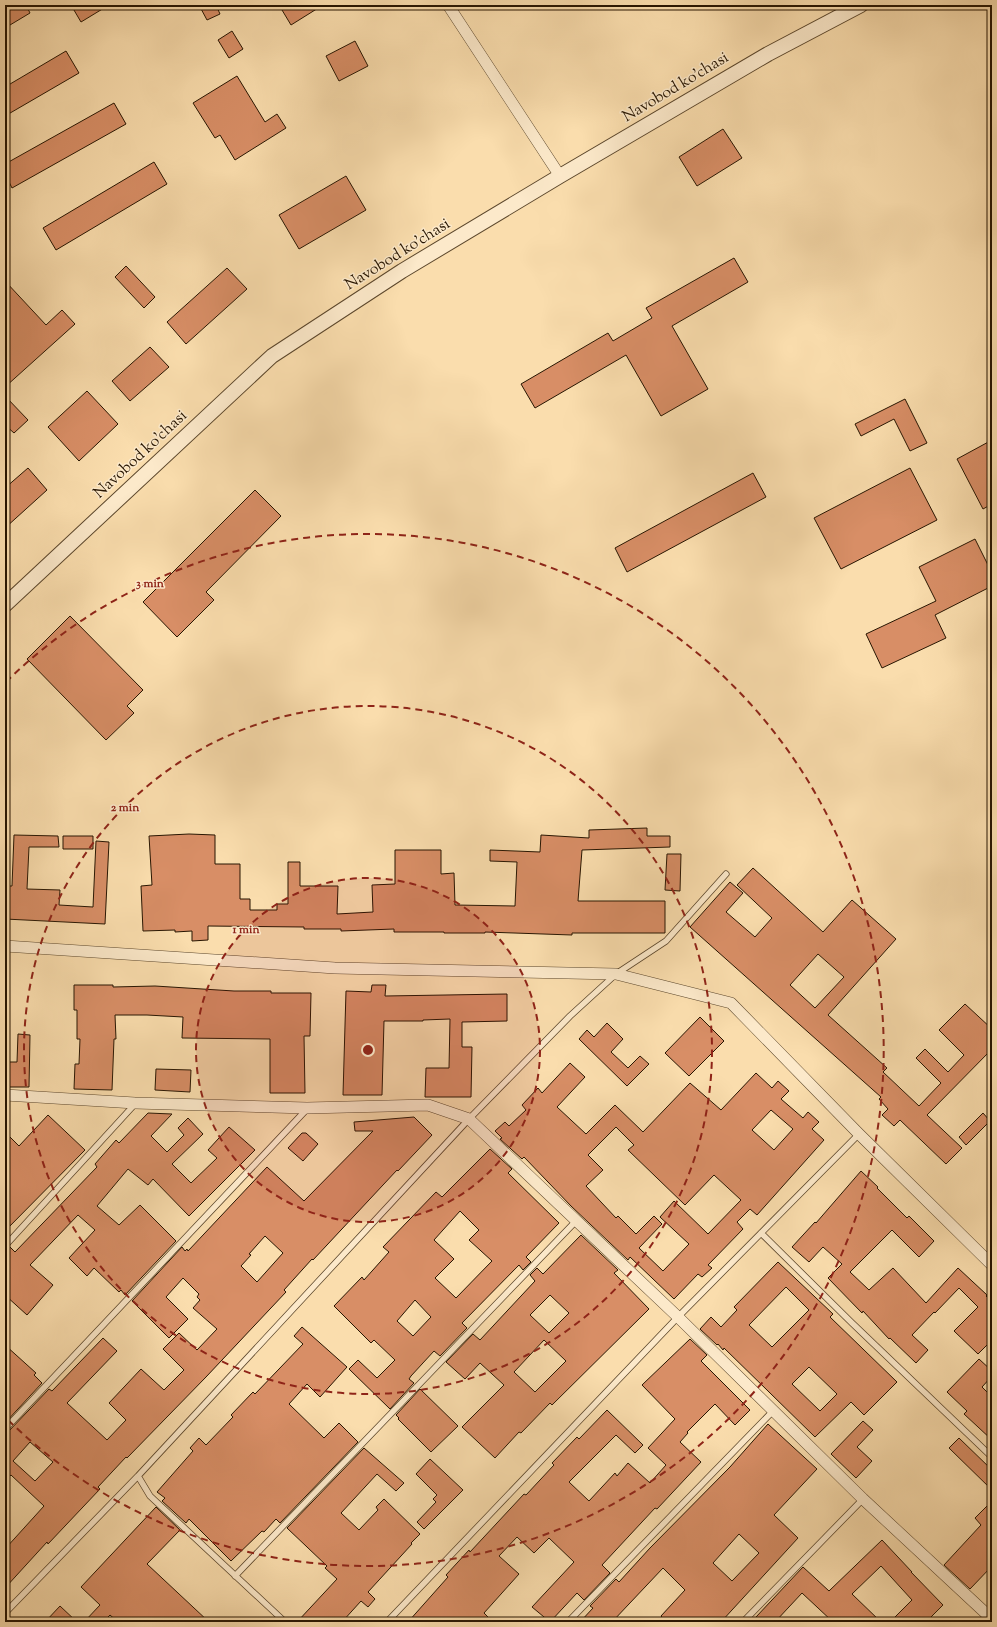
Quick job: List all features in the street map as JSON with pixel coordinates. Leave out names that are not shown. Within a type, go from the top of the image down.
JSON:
[{"type":"street","points":[[448,5],[560,176]]},
{"type":"street","name":"Navobod ko'chasi","points":[[5,605],[272,356],[402,271],[560,176],[768,54],[861,5]]},
{"type":"street","points":[[5,946],[335,968],[616,974],[731,1003],[859,1134],[992,1265]]},
{"type":"street","points":[[5,1096],[135,1103],[307,1108],[428,1105],[469,1119],[678,1317],[863,1499],[992,1619]]},
{"type":"lane","points":[[5,1613],[138,1476],[469,1119],[570,1016],[616,974],[666,941],[726,874]]},
{"type":"lane","points":[[5,1246],[135,1103]]},
{"type":"lane","points":[[5,1429],[307,1108]]},
{"type":"lane","points":[[387,1622],[678,1317],[859,1134]]},
{"type":"lane","points":[[236,1576],[576,1221]]},
{"type":"lane","points":[[761,1233],[852,1323],[992,1457]]},
{"type":"lane","points":[[568,1622],[774,1411]]},
{"type":"lane","points":[[138,1476],[150,1496],[285,1622]]},
{"type":"lane","points":[[743,1622],[863,1499]]},
{"type":"building","points":[[5,5],[26,5],[30,13],[5,28]]},
{"type":"building","points":[[71,5],[109,5],[81,22]]},
{"type":"building","points":[[199,5],[216,5],[220,14],[207,20]]},
{"type":"building","points":[[279,5],[323,5],[291,25]]},
{"type":"building","points":[[232,31],[243,49],[229,58],[218,40]]},
{"type":"building","points":[[355,41],[368,66],[339,81],[326,56]]},
{"type":"building","points":[[66,51],[79,73],[5,116],[5,87]]},
{"type":"building","points":[[237,76],[265,122],[277,114],[286,128],[235,160],[220,135],[215,138],[193,103]]},
{"type":"building","points":[[114,103],[126,124],[12,188],[5,174],[5,164]]},
{"type":"building","points":[[723,129],[742,158],[697,186],[679,157]]},
{"type":"building","points":[[154,162],[167,184],[56,250],[43,228]]},
{"type":"building","points":[[346,176],[366,210],[299,249],[279,215]]},
{"type":"building","points":[[734,258],[748,282],[672,326],[708,389],[661,416],[626,355],[535,408],[521,384],[608,333],[613,341],[652,318],[646,308]]},
{"type":"building","points":[[126,266],[155,297],[144,308],[115,277]]},
{"type":"building","points":[[227,268],[247,289],[186,344],[167,322]]},
{"type":"building","points":[[5,281],[46,325],[62,310],[75,324],[5,387]]},
{"type":"building","points":[[150,347],[169,367],[130,401],[112,381]]},
{"type":"building","points":[[87,391],[118,424],[79,461],[48,427]]},
{"type":"building","points":[[5,396],[28,420],[14,433],[5,425]]},
{"type":"building","points":[[905,399],[927,443],[910,451],[894,419],[861,436],[855,424]]},
{"type":"building","points":[[992,440],[992,504],[983,509],[957,459]]},
{"type":"building","points":[[28,468],[47,490],[5,528],[5,488]]},
{"type":"building","points":[[910,468],[937,520],[841,569],[814,518]]},
{"type":"building","points":[[753,473],[766,497],[627,572],[615,548]]},
{"type":"building","points":[[255,490],[281,516],[206,592],[214,600],[177,637],[143,602]]},
{"type":"building","points":[[975,539],[992,573],[992,586],[935,615],[946,638],[882,668],[866,634],[936,601],[919,567]]},
{"type":"building","points":[[70,616],[143,690],[127,706],[134,713],[106,740],[27,659]]},
{"type":"building","points":[[647,828],[647,836],[670,836],[670,847],[582,850],[578,901],[665,901],[665,933],[572,933],[572,935],[485,932],[394,932],[394,929],[341,931],[341,929],[304,929],[304,927],[208,926],[208,940],[192,941],[192,931],[143,931],[141,886],[152,885],[149,836],[189,834],[215,835],[215,864],[240,864],[240,899],[250,899],[250,910],[277,910],[277,904],[288,904],[288,862],[300,862],[300,886],[338,886],[337,914],[373,912],[372,885],[395,884],[395,850],[441,850],[441,874],[454,873],[455,905],[515,906],[517,862],[490,861],[490,850],[540,852],[541,835],[589,838],[589,830]]},
{"type":"building","points":[[14,835],[58,836],[59,847],[29,847],[27,889],[60,890],[59,905],[93,907],[96,841],[109,842],[105,924],[5,919],[5,886],[12,886]]},
{"type":"building","points":[[63,836],[93,836],[93,849],[63,849]]},
{"type":"building","points":[[667,854],[681,854],[680,891],[665,890]]},
{"type":"building","points":[[753,868],[823,932],[852,900],[896,939],[828,1015],[887,1068],[883,1072],[919,1106],[941,1083],[916,1058],[925,1049],[948,1072],[964,1055],[939,1030],[965,1004],[992,1029],[992,1049],[927,1115],[962,1148],[946,1164],[900,1120],[894,1126],[882,1115],[888,1109],[879,1099],[881,1097],[690,927],[730,882],[743,893],[726,912],[755,937],[772,918],[737,885]],"holes":[[[818,954],[844,977],[815,1008],[790,985]]]},
{"type":"building","points":[[74,985],[113,985],[113,987],[155,986],[234,991],[271,991],[271,993],[311,993],[310,1036],[304,1036],[305,1093],[270,1093],[270,1039],[182,1038],[183,1017],[147,1015],[115,1015],[116,1039],[114,1039],[112,1090],[74,1089],[75,1064],[79,1064],[80,1039],[77,1039],[77,1010],[74,1010]]},
{"type":"building","points":[[372,985],[386,985],[385,996],[507,994],[507,1021],[462,1022],[462,1047],[472,1047],[471,1097],[425,1097],[426,1068],[449,1068],[450,1019],[384,1021],[382,1095],[343,1095],[346,991],[371,992]]},
{"type":"building","points":[[700,1017],[724,1041],[689,1076],[665,1053]]},
{"type":"building","points":[[607,1023],[623,1039],[611,1052],[628,1068],[640,1056],[649,1064],[627,1086],[579,1039],[587,1030],[594,1037]]},
{"type":"building","points":[[18,1034],[30,1035],[29,1087],[5,1087],[5,1062],[17,1062]]},
{"type":"building","points":[[570,1063],[585,1077],[557,1107],[586,1134],[615,1105],[643,1132],[690,1083],[721,1110],[756,1073],[772,1088],[778,1081],[789,1091],[781,1099],[803,1118],[808,1112],[819,1122],[812,1129],[824,1140],[757,1215],[750,1209],[737,1222],[743,1229],[708,1265],[712,1268],[702,1277],[698,1274],[674,1299],[630,1257],[628,1260],[571,1206],[524,1157],[522,1159],[500,1139],[502,1138],[495,1131],[505,1122],[509,1126],[526,1110],[522,1105],[538,1088],[542,1093]],"holes":[[[771,1110],[793,1129],[774,1150],[752,1130]],[[616,1127],[634,1145],[628,1150],[685,1205],[714,1175],[741,1200],[708,1234],[674,1201],[660,1217],[689,1244],[663,1271],[639,1248],[662,1224],[654,1216],[636,1234],[618,1216],[616,1218],[586,1186],[603,1170],[588,1155]]]},
{"type":"building","points":[[156,1069],[191,1070],[190,1092],[155,1090]]},
{"type":"building","points":[[148,1113],[172,1114],[151,1136],[167,1152],[184,1135],[178,1128],[188,1118],[203,1134],[172,1164],[191,1183],[217,1158],[208,1150],[229,1127],[255,1150],[189,1216],[153,1179],[148,1185],[128,1169],[97,1206],[119,1225],[140,1205],[176,1241],[125,1295],[121,1290],[119,1292],[94,1268],[87,1276],[69,1258],[95,1230],[78,1215],[30,1265],[53,1285],[27,1315],[5,1295],[5,1250],[10,1247],[15,1252],[97,1167],[95,1164],[116,1140],[119,1143]]},
{"type":"building","points":[[983,1113],[990,1121],[966,1145],[959,1137]]},
{"type":"building","points":[[48,1115],[85,1150],[5,1231],[5,1132],[19,1146]]},
{"type":"building","points":[[414,1117],[432,1135],[398,1171],[397,1170],[313,1260],[312,1259],[284,1290],[286,1292],[206,1377],[127,1458],[126,1457],[98,1487],[100,1489],[48,1544],[47,1542],[5,1588],[5,1549],[44,1506],[11,1475],[5,1481],[5,1433],[8,1432],[49,1389],[52,1391],[103,1338],[117,1351],[67,1403],[107,1440],[126,1420],[109,1403],[141,1369],[164,1390],[184,1370],[163,1349],[179,1333],[197,1350],[217,1329],[193,1308],[200,1300],[197,1297],[199,1294],[183,1278],[166,1297],[188,1319],[169,1338],[132,1301],[182,1247],[185,1251],[187,1249],[188,1251],[267,1167],[304,1201],[373,1131],[355,1131],[354,1122]],"holes":[[[265,1236],[283,1253],[257,1282],[241,1266],[251,1255],[249,1254]],[[30,1442],[53,1462],[35,1481],[13,1461]]]},
{"type":"building","points":[[302,1133],[306,1133],[318,1144],[303,1161],[288,1148]]},
{"type":"building","points":[[490,1149],[512,1169],[508,1173],[559,1223],[526,1257],[531,1262],[523,1270],[519,1265],[462,1323],[467,1328],[440,1356],[434,1351],[411,1376],[409,1379],[414,1383],[390,1409],[349,1369],[358,1360],[377,1378],[395,1360],[374,1340],[371,1343],[334,1306],[362,1277],[364,1280],[389,1252],[383,1247],[436,1192],[442,1197]],"holes":[[[460,1211],[479,1230],[469,1240],[492,1261],[456,1298],[435,1278],[454,1259],[434,1240]],[[415,1300],[431,1317],[413,1336],[397,1321]]]},
{"type":"building","points":[[861,1171],[907,1218],[909,1216],[934,1241],[919,1257],[892,1230],[850,1272],[869,1290],[893,1268],[926,1303],[958,1268],[987,1295],[986,1296],[992,1302],[992,1340],[978,1354],[954,1331],[978,1307],[959,1288],[912,1335],[928,1350],[916,1363],[890,1338],[889,1339],[863,1311],[862,1313],[828,1278],[842,1264],[823,1247],[809,1262],[792,1247],[815,1222],[816,1223]]},
{"type":"building","points":[[581,1235],[618,1270],[614,1273],[649,1309],[552,1405],[550,1403],[521,1433],[519,1432],[495,1458],[462,1427],[504,1385],[480,1363],[465,1379],[446,1362],[473,1334],[480,1340],[535,1281],[530,1275],[537,1268],[543,1274]],"holes":[[[550,1295],[569,1313],[549,1333],[530,1315]],[[544,1340],[566,1361],[535,1392],[514,1372]]]},
{"type":"building","points":[[778,1262],[833,1314],[830,1317],[897,1382],[864,1415],[851,1402],[815,1437],[724,1348],[723,1350],[700,1329],[711,1317],[721,1327],[737,1310],[734,1307]],"holes":[[[786,1287],[809,1310],[772,1347],[749,1325]],[[809,1367],[837,1394],[820,1411],[792,1384]]]},
{"type":"building","points":[[302,1327],[347,1367],[320,1397],[307,1384],[289,1404],[324,1438],[339,1423],[358,1442],[280,1523],[276,1519],[264,1532],[262,1531],[231,1561],[189,1519],[186,1523],[162,1501],[165,1498],[157,1492],[193,1451],[190,1448],[199,1438],[206,1445],[233,1417],[231,1415],[253,1392],[255,1394],[303,1344],[294,1336]]},
{"type":"building","points":[[690,1339],[707,1355],[701,1361],[750,1410],[735,1425],[715,1404],[687,1432],[688,1433],[680,1442],[701,1462],[657,1509],[655,1508],[602,1565],[610,1573],[584,1600],[577,1593],[550,1622],[532,1607],[574,1562],[549,1538],[534,1553],[517,1537],[499,1556],[519,1574],[484,1613],[493,1622],[408,1622],[448,1577],[446,1575],[469,1550],[470,1552],[524,1494],[526,1495],[554,1465],[552,1463],[577,1437],[579,1439],[607,1410],[643,1445],[635,1453],[616,1435],[569,1482],[589,1501],[615,1473],[617,1476],[628,1463],[650,1483],[666,1465],[648,1448],[675,1419],[642,1385]]},
{"type":"building","points":[[5,1345],[36,1373],[34,1375],[42,1383],[5,1423]]},
{"type":"building","points":[[979,1359],[992,1371],[992,1376],[982,1387],[992,1397],[992,1440],[964,1414],[967,1411],[947,1392]]},
{"type":"building","points":[[420,1389],[458,1426],[431,1452],[398,1419],[399,1418],[396,1415]]},
{"type":"building","points":[[863,1421],[873,1430],[857,1447],[872,1461],[856,1478],[831,1454]]},
{"type":"building","points":[[768,1424],[817,1469],[774,1515],[798,1538],[721,1622],[666,1622],[661,1616],[685,1590],[663,1568],[612,1622],[580,1622],[593,1608],[590,1606],[616,1579],[619,1582],[650,1548],[730,1467]],"holes":[[[739,1534],[759,1553],[732,1581],[713,1563]]]},
{"type":"building","points":[[959,1438],[992,1470],[992,1490],[949,1448]]},
{"type":"building","points":[[364,1448],[404,1483],[396,1491],[377,1474],[341,1513],[359,1530],[378,1510],[376,1507],[384,1499],[420,1534],[368,1592],[375,1599],[368,1607],[361,1601],[342,1622],[297,1622],[337,1579],[325,1568],[327,1566],[287,1528]]},
{"type":"building","points":[[430,1459],[463,1490],[424,1529],[417,1522],[436,1502],[433,1499],[437,1495],[416,1474]]},
{"type":"building","points":[[992,1501],[992,1566],[970,1589],[944,1565],[981,1525],[975,1518]]},
{"type":"building","points":[[156,1507],[180,1530],[147,1564],[209,1622],[118,1622],[110,1615],[103,1622],[84,1622],[100,1605],[81,1587]]},
{"type":"building","points":[[882,1540],[943,1605],[926,1622],[890,1622],[912,1600],[881,1566],[852,1594],[881,1622],[833,1622],[802,1593],[775,1622],[761,1622],[756,1617],[803,1567],[829,1591]]},
{"type":"building","points":[[60,1606],[77,1622],[45,1622]]}]
